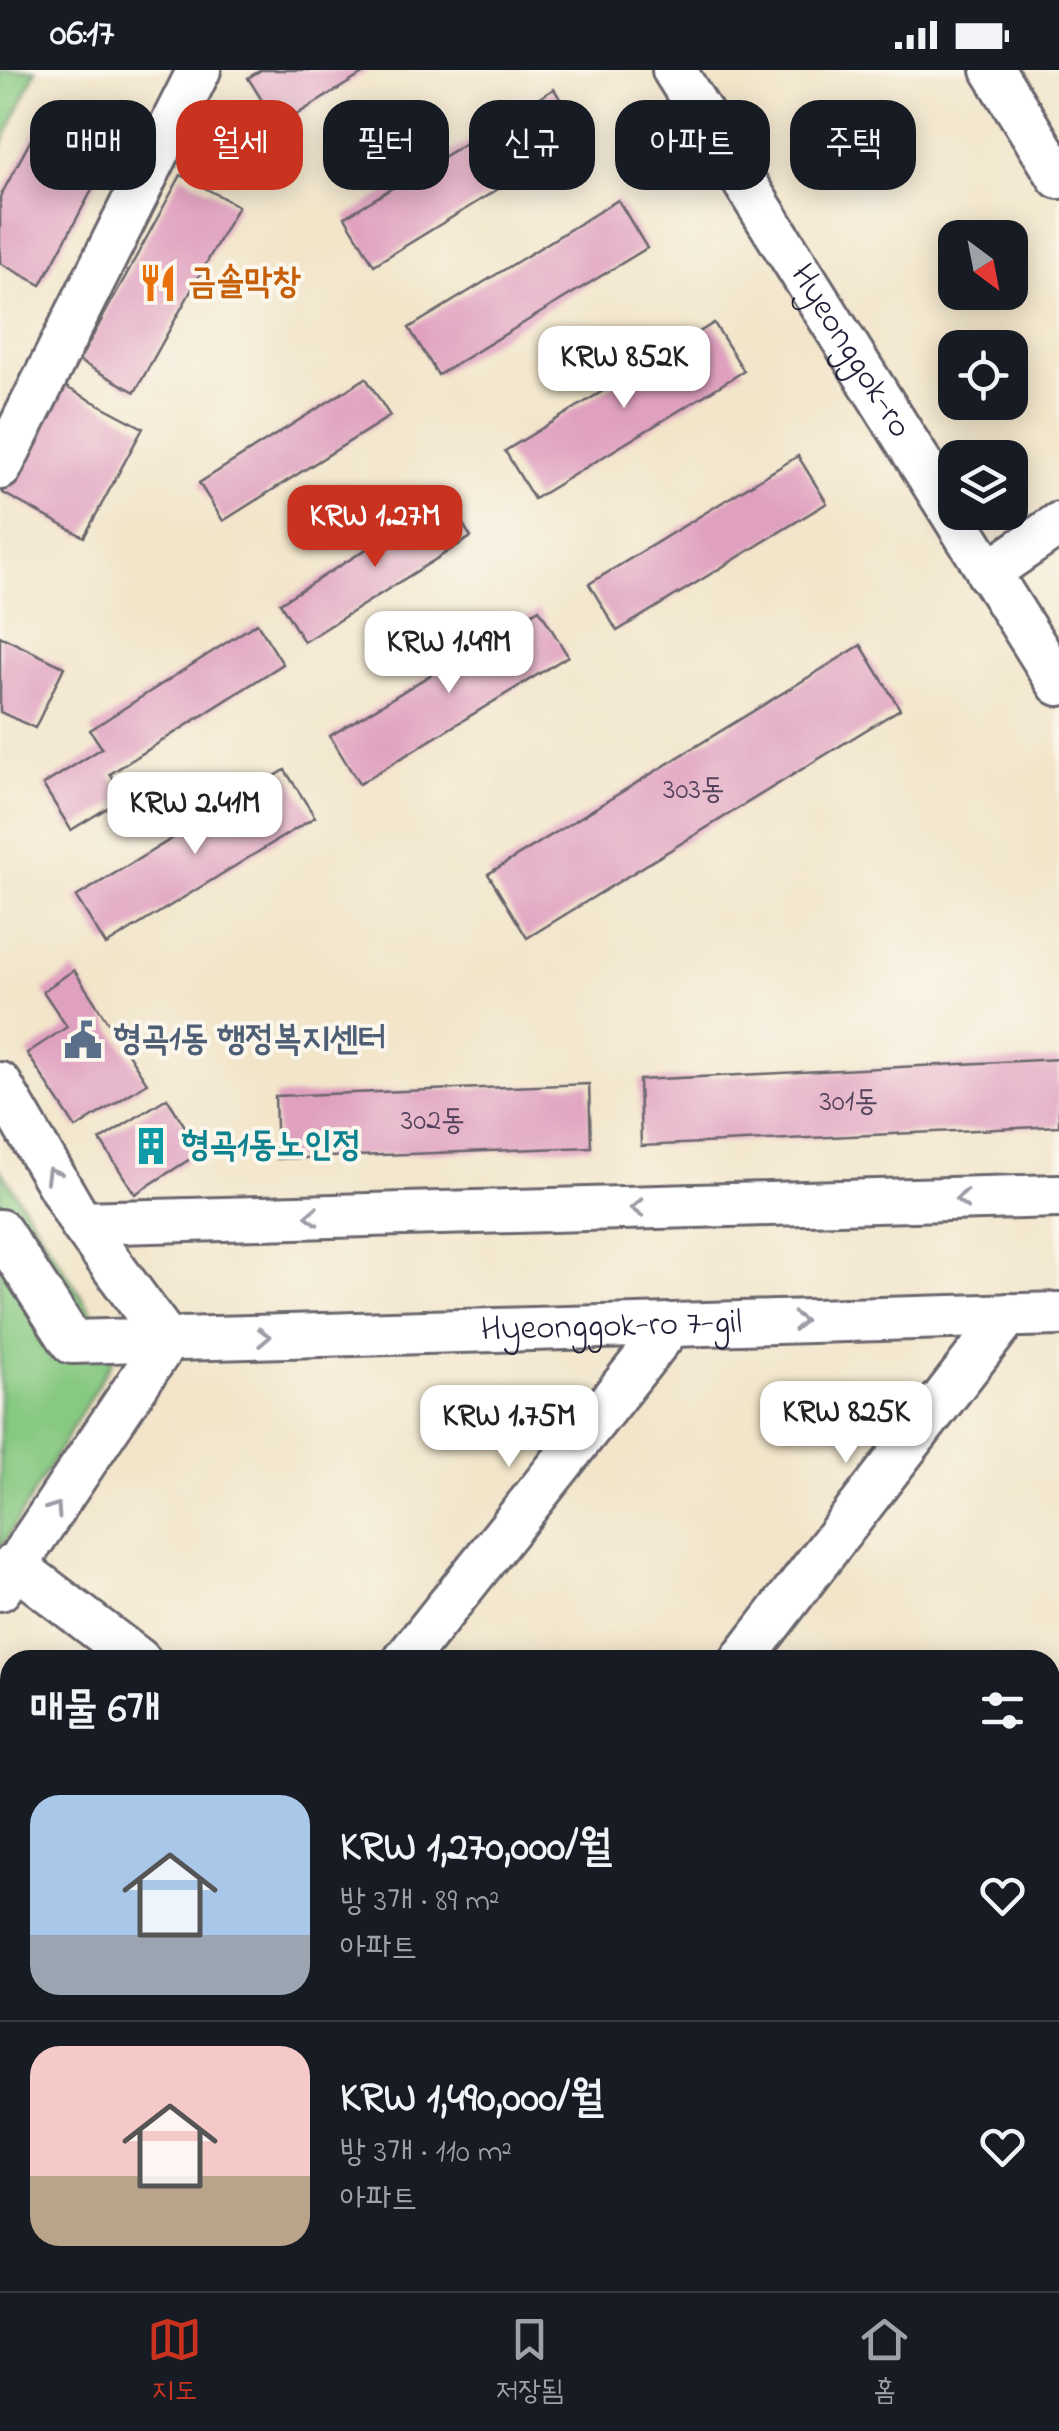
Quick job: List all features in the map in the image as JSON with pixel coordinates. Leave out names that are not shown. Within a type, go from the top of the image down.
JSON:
[{"type":"street","points":[[0,468],[199,70]]},
{"type":"street","name":"Hyeonggok-ro","points":[[674,70],[1059,684]]},
{"type":"street","points":[[993,70],[1059,177]]},
{"type":"street","points":[[988,572],[1059,524]]},
{"type":"street","points":[[0,1084],[80,1223],[167,1340],[7,1577],[123,1650]]},
{"type":"street","points":[[80,1223],[1059,1196]]},
{"type":"street","name":"Hyeonggok-ro 7-gil","points":[[0,1232],[72,1342],[1059,1314]]},
{"type":"street","points":[[750,1650],[1008,1316]]},
{"type":"street","points":[[412,1650],[671,1325]]},
{"type":"green space","points":[[0,70],[36,70],[0,149]]},
{"type":"green space","points":[[0,1169],[117,1352],[0,1550]]},
{"type":"building","points":[[261,70],[369,70],[303,111],[303,100],[262,100],[248,78]]},
{"type":"building","points":[[554,89],[561,100],[536,100]]},
{"type":"building","points":[[469,141],[469,190],[496,190],[374,265],[345,217],[389,190],[449,190],[449,153]]},
{"type":"building","points":[[30,142],[30,190],[92,190],[41,285],[0,263],[0,197]]},
{"type":"building","name":"금솔막창","points":[[176,184],[176,190],[209,190],[238,206],[135,392],[79,361]]},
{"type":"building","points":[[618,200],[647,248],[438,375],[409,328]]},
{"type":"building","points":[[714,323],[744,371],[534,499],[505,451]]},
{"type":"building","points":[[366,378],[390,416],[223,521],[199,483]]},
{"type":"building","points":[[62,385],[143,428],[84,537],[3,493]]},
{"type":"building","points":[[798,456],[827,503],[617,631],[589,584]]},
{"type":"building","points":[[447,499],[471,537],[304,642],[280,603]]},
{"type":"building","points":[[539,609],[568,656],[359,784],[330,736]]},
{"type":"building","points":[[257,623],[283,664],[110,774],[125,797],[71,830],[43,785],[102,748],[90,730]]},
{"type":"building","points":[[0,636],[64,667],[35,728],[0,712]]},
{"type":"building","points":[[861,645],[900,709],[527,938],[488,874]]},
{"type":"building","points":[[285,770],[315,817],[106,945],[76,897]]},
{"type":"building","name":"형곡1동 행정복지센터","points":[[74,970],[147,1083],[76,1128],[27,1053],[67,1027],[43,991]]},
{"type":"building","points":[[1059,1059],[1059,1126],[641,1146],[639,1080]]},
{"type":"building","points":[[589,1084],[591,1147],[277,1159],[275,1096]]},
{"type":"building","name":"형곡1동노인정","points":[[167,1098],[201,1152],[135,1194],[100,1140]]},
{"type":"place","name":"금솔막창","points":[[158,283]]},
{"type":"place","name":"형곡1동 행정복지센터","points":[[83,1040]]},
{"type":"place","name":"형곡1동노인정","points":[[151,1146]]}]
